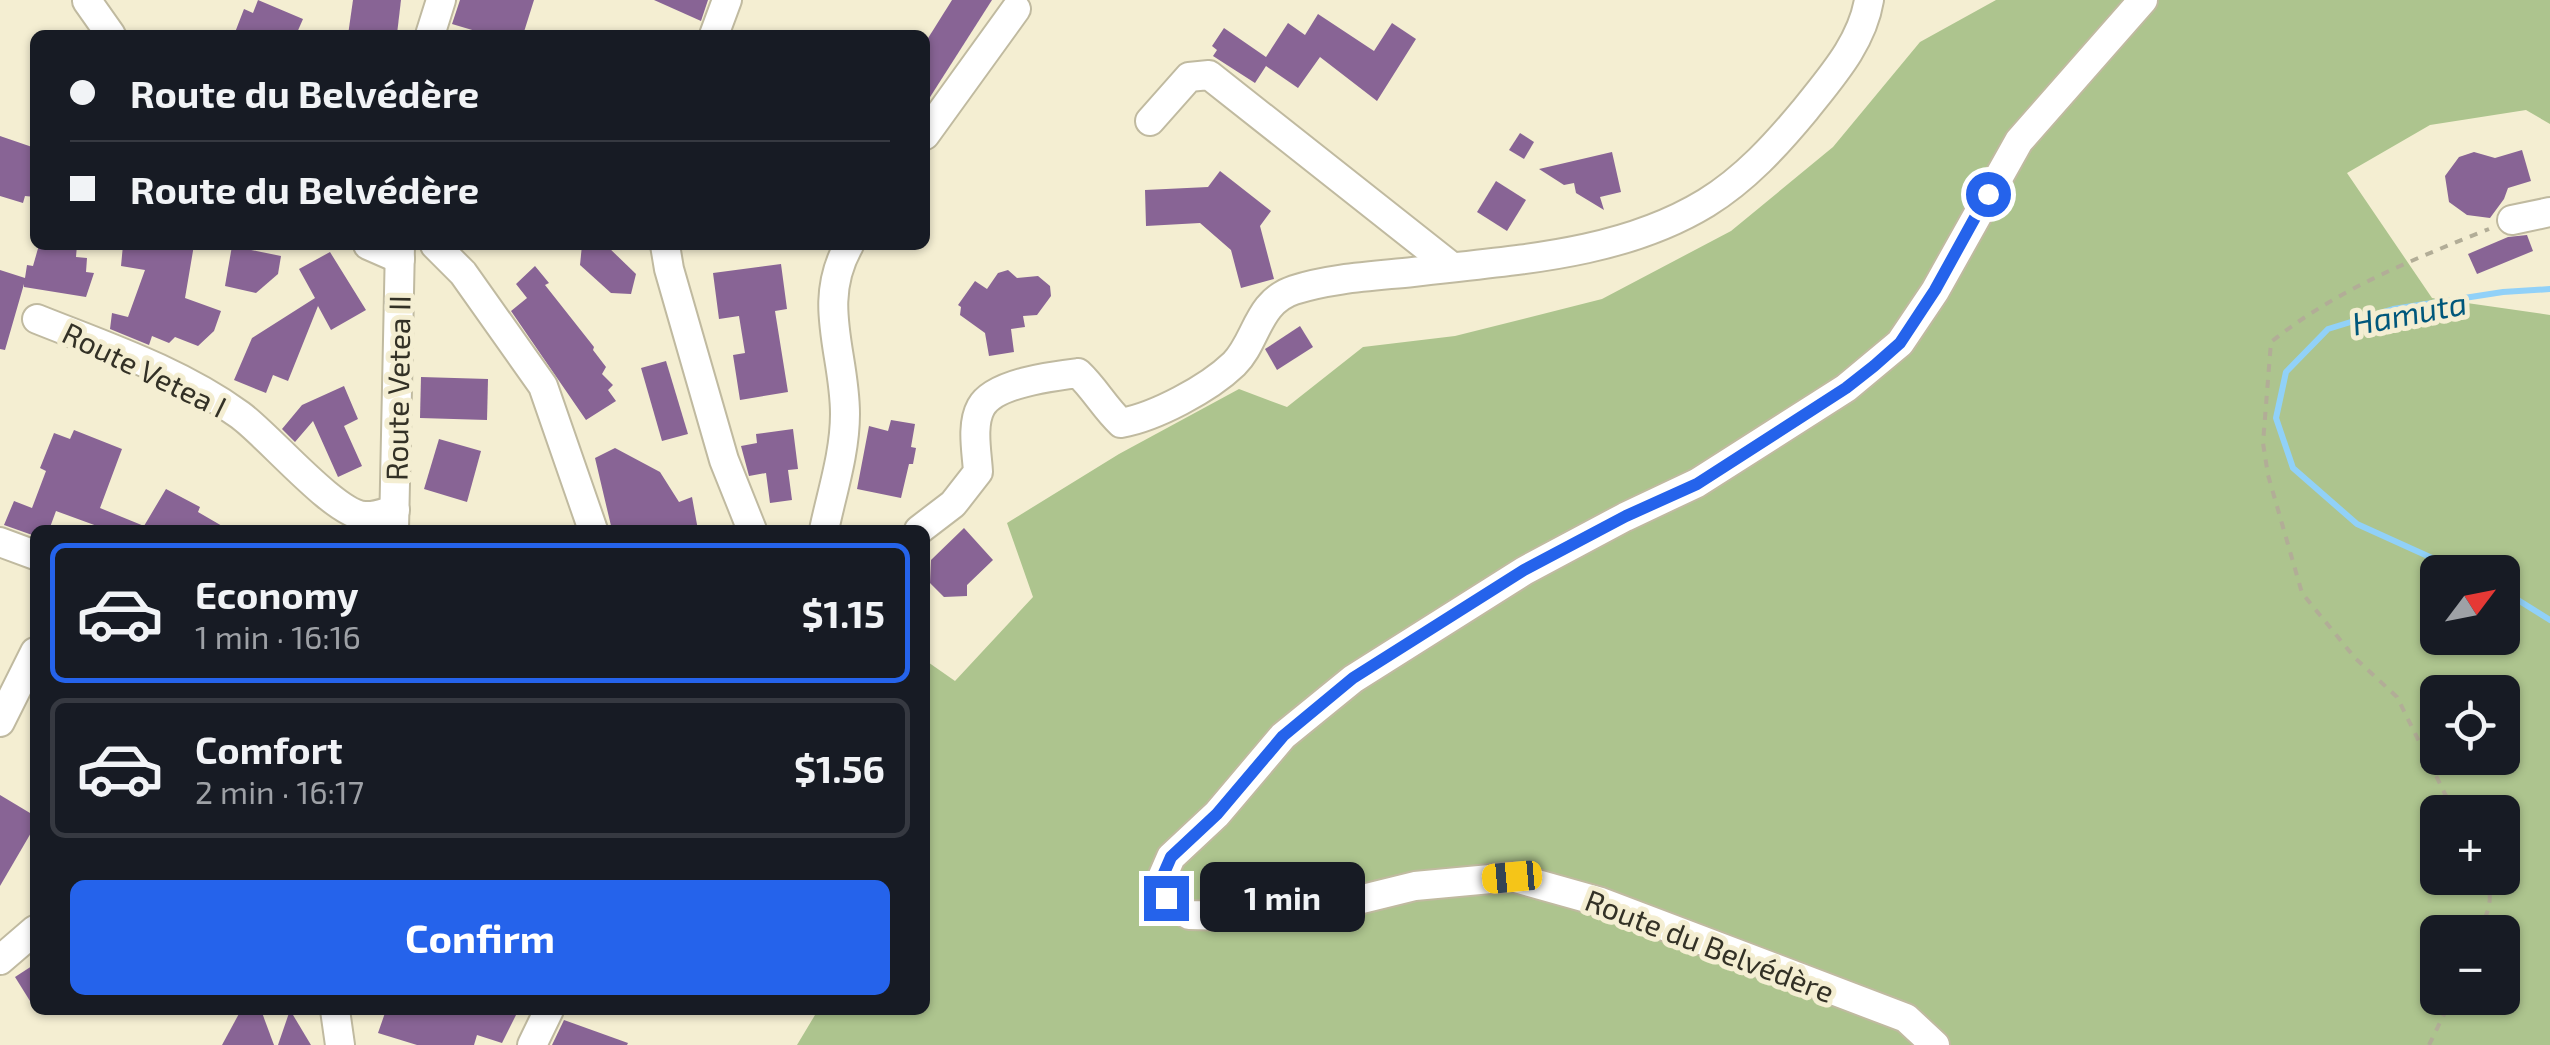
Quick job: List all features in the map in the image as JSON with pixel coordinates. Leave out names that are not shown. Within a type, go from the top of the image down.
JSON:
[{"type":"street","points":[[432,30],[441,0]]},
{"type":"street","points":[[716,30],[726,0]]},
{"type":"street","points":[[926,525],[953,504],[978,472],[976,436],[981,407],[999,391],[1078,373],[1096,389],[1106,409],[1121,424],[1145,419],[1235,364],[1271,302],[1292,290],[1563,254],[1621,239],[1705,203],[1763,157],[1836,72],[1854,42],[1869,0]]},
{"type":"street","name":"Route du Belvédère","points":[[1936,1045],[1906,1018],[1601,902],[1512,877],[1415,886],[1338,905],[1228,916],[1188,915],[1166,898],[1161,880],[1171,857],[1217,814],[1283,736],[1353,678],[1524,570],[1697,484],[1846,388],[1900,343],[1935,290],[2019,141],[2143,0]]},
{"type":"street","points":[[87,1],[107,30]]},
{"type":"street","points":[[930,128],[1016,10]]},
{"type":"street","points":[[1150,121],[1189,77],[1209,75],[1452,267]]},
{"type":"street","points":[[2512,220],[2550,212]]},
{"type":"street","points":[[441,250],[462,272],[543,386],[591,525]]},
{"type":"street","points":[[666,250],[711,417],[750,525]]},
{"type":"street","points":[[825,525],[845,417],[832,290],[846,250]]},
{"type":"street","name":"Route Vetea II","points":[[394,520],[400,252]]},
{"type":"street","name":"Route Vetea I","points":[[38,319],[116,348],[217,399],[269,438],[337,504],[352,514],[394,520]]},
{"type":"street","points":[[0,542],[30,553]]},
{"type":"street","points":[[0,722],[30,669]]},
{"type":"street","points":[[0,960],[30,934]]},
{"type":"street","points":[[335,1015],[340,1045]]},
{"type":"street","points":[[532,1045],[547,1015]]},
{"type":"path","points":[[2446,795],[2398,697],[2356,658],[2302,593],[2268,476],[2263,442],[2268,364],[2272,342],[2302,317],[2375,275],[2512,220]]},
{"type":"path","points":[[2428,1045],[2443,1015]]},
{"type":"green space","points":[[1996,0],[2550,0],[2550,124],[2526,110],[2430,125],[2347,173],[2432,298],[2550,315],[2550,1045],[797,1045],[815,1015],[930,1015],[930,664],[955,681],[1033,597],[1007,523],[1119,454],[1239,389],[1287,407],[1363,347],[1455,336],[1602,299],[1731,231],[1833,147],[1920,42]]},
{"type":"building","points":[[258,0],[303,19],[298,30],[236,30],[244,9],[253,13]]},
{"type":"building","points":[[353,0],[401,0],[397,30],[349,30]]},
{"type":"building","points":[[460,0],[534,0],[525,30],[472,30],[452,24]]},
{"type":"building","points":[[654,0],[708,0],[701,21]]},
{"type":"building","points":[[952,0],[992,0],[930,97],[930,35]]},
{"type":"building","points":[[1318,14],[1374,51],[1392,23],[1416,39],[1377,101],[1320,57],[1298,88],[1266,66],[1255,83],[1213,56],[1217,50],[1212,46],[1224,28],[1266,57],[1288,23],[1305,35]]},
{"type":"building","points":[[1520,133],[1534,142],[1524,159],[1509,150]]},
{"type":"building","points":[[0,136],[30,146],[30,196],[25,196],[23,203],[0,196]]},
{"type":"building","points":[[2522,150],[2531,181],[2508,188],[2490,218],[2467,215],[2449,202],[2445,176],[2459,157],[2474,152],[2495,158]]},
{"type":"building","points":[[1612,152],[1621,192],[1600,197],[1604,210],[1576,193],[1574,183],[1564,185],[1539,169]]},
{"type":"building","points":[[1220,171],[1271,211],[1260,226],[1274,279],[1241,288],[1231,250],[1200,223],[1146,226],[1145,190],[1208,187]]},
{"type":"building","points":[[1496,181],[1526,200],[1507,231],[1477,212]]},
{"type":"building","points":[[2527,235],[2533,251],[2477,274],[2468,254],[2508,237]]},
{"type":"building","points":[[38,250],[77,250],[76,257],[87,258],[86,272],[94,273],[86,297],[24,284],[5,350],[0,349],[0,270],[25,278],[27,265],[33,266]]},
{"type":"building","points":[[123,250],[193,250],[185,298],[221,311],[214,331],[198,346],[175,337],[169,343],[152,336],[149,345],[110,329],[112,313],[128,317],[145,270],[121,266]]},
{"type":"building","points":[[231,250],[281,256],[278,274],[256,293],[225,286]]},
{"type":"building","points":[[582,250],[611,250],[636,274],[631,294],[611,293],[580,265]]},
{"type":"building","points":[[330,252],[366,310],[331,330],[318,306],[288,381],[273,375],[266,393],[234,380],[252,338],[315,298],[299,269]]},
{"type":"building","points":[[781,264],[787,309],[775,311],[788,392],[740,400],[733,355],[745,353],[739,316],[719,319],[713,273]]},
{"type":"building","points":[[535,266],[549,283],[545,285],[594,347],[606,367],[602,374],[613,385],[608,390],[616,401],[586,420],[511,311],[527,298],[516,284]]},
{"type":"building","points":[[1008,270],[1017,278],[1038,276],[1050,286],[1051,296],[1037,315],[1023,316],[1025,327],[1011,329],[1014,352],[989,356],[985,333],[960,315],[958,305],[975,281],[987,289],[998,273]]},
{"type":"building","points":[[1300,326],[1313,347],[1277,370],[1265,349]]},
{"type":"building","points":[[666,361],[688,434],[662,441],[641,368]]},
{"type":"building","points":[[421,377],[488,379],[487,420],[420,418]]},
{"type":"building","points":[[344,386],[358,419],[344,426],[362,466],[338,477],[313,421],[295,442],[282,429],[302,405]]},
{"type":"building","points":[[891,420],[915,424],[913,464],[909,464],[901,498],[857,489],[869,426],[888,431]]},
{"type":"building","points":[[793,429],[798,469],[788,470],[792,500],[770,503],[766,473],[749,476],[741,446],[757,443],[756,434]]},
{"type":"building","points":[[74,430],[122,449],[100,508],[142,525],[94,525],[56,511],[51,525],[30,525],[30,534],[4,525],[14,501],[32,508],[46,471],[40,468],[54,433],[70,439]]},
{"type":"building","points":[[439,439],[481,451],[467,502],[424,489]]},
{"type":"building","points":[[615,448],[660,472],[679,502],[692,497],[697,525],[611,525],[595,458]]},
{"type":"building","points":[[166,489],[200,507],[198,512],[220,525],[145,525]]},
{"type":"building","points":[[964,528],[993,560],[967,585],[967,596],[944,597],[930,583],[931,560]]},
{"type":"building","points":[[0,795],[30,813],[30,835],[0,886]]},
{"type":"building","points":[[30,967],[30,1001],[15,977]]},
{"type":"building","points":[[238,1015],[263,1015],[274,1045],[222,1045]]},
{"type":"building","points":[[288,1015],[293,1015],[311,1045],[278,1045]]},
{"type":"building","points":[[384,1015],[516,1015],[502,1043],[477,1035],[474,1045],[417,1045],[378,1033]]},
{"type":"building","points":[[564,1020],[628,1043],[552,1045]]},
{"type":"waterway","name":"Hamuta","points":[[2425,555],[2357,524],[2293,468],[2276,418],[2286,372],[2328,329],[2393,309],[2550,289]]},
{"type":"waterway","name":"Hamuta","points":[[2520,601],[2550,620]]},
{"type":"route","points":[[1166,898],[1161,880],[1171,857],[1217,814],[1283,736],[1353,678],[1524,570],[1697,484],[1874,366],[1900,343],[1935,290],[1988,194]]}]
